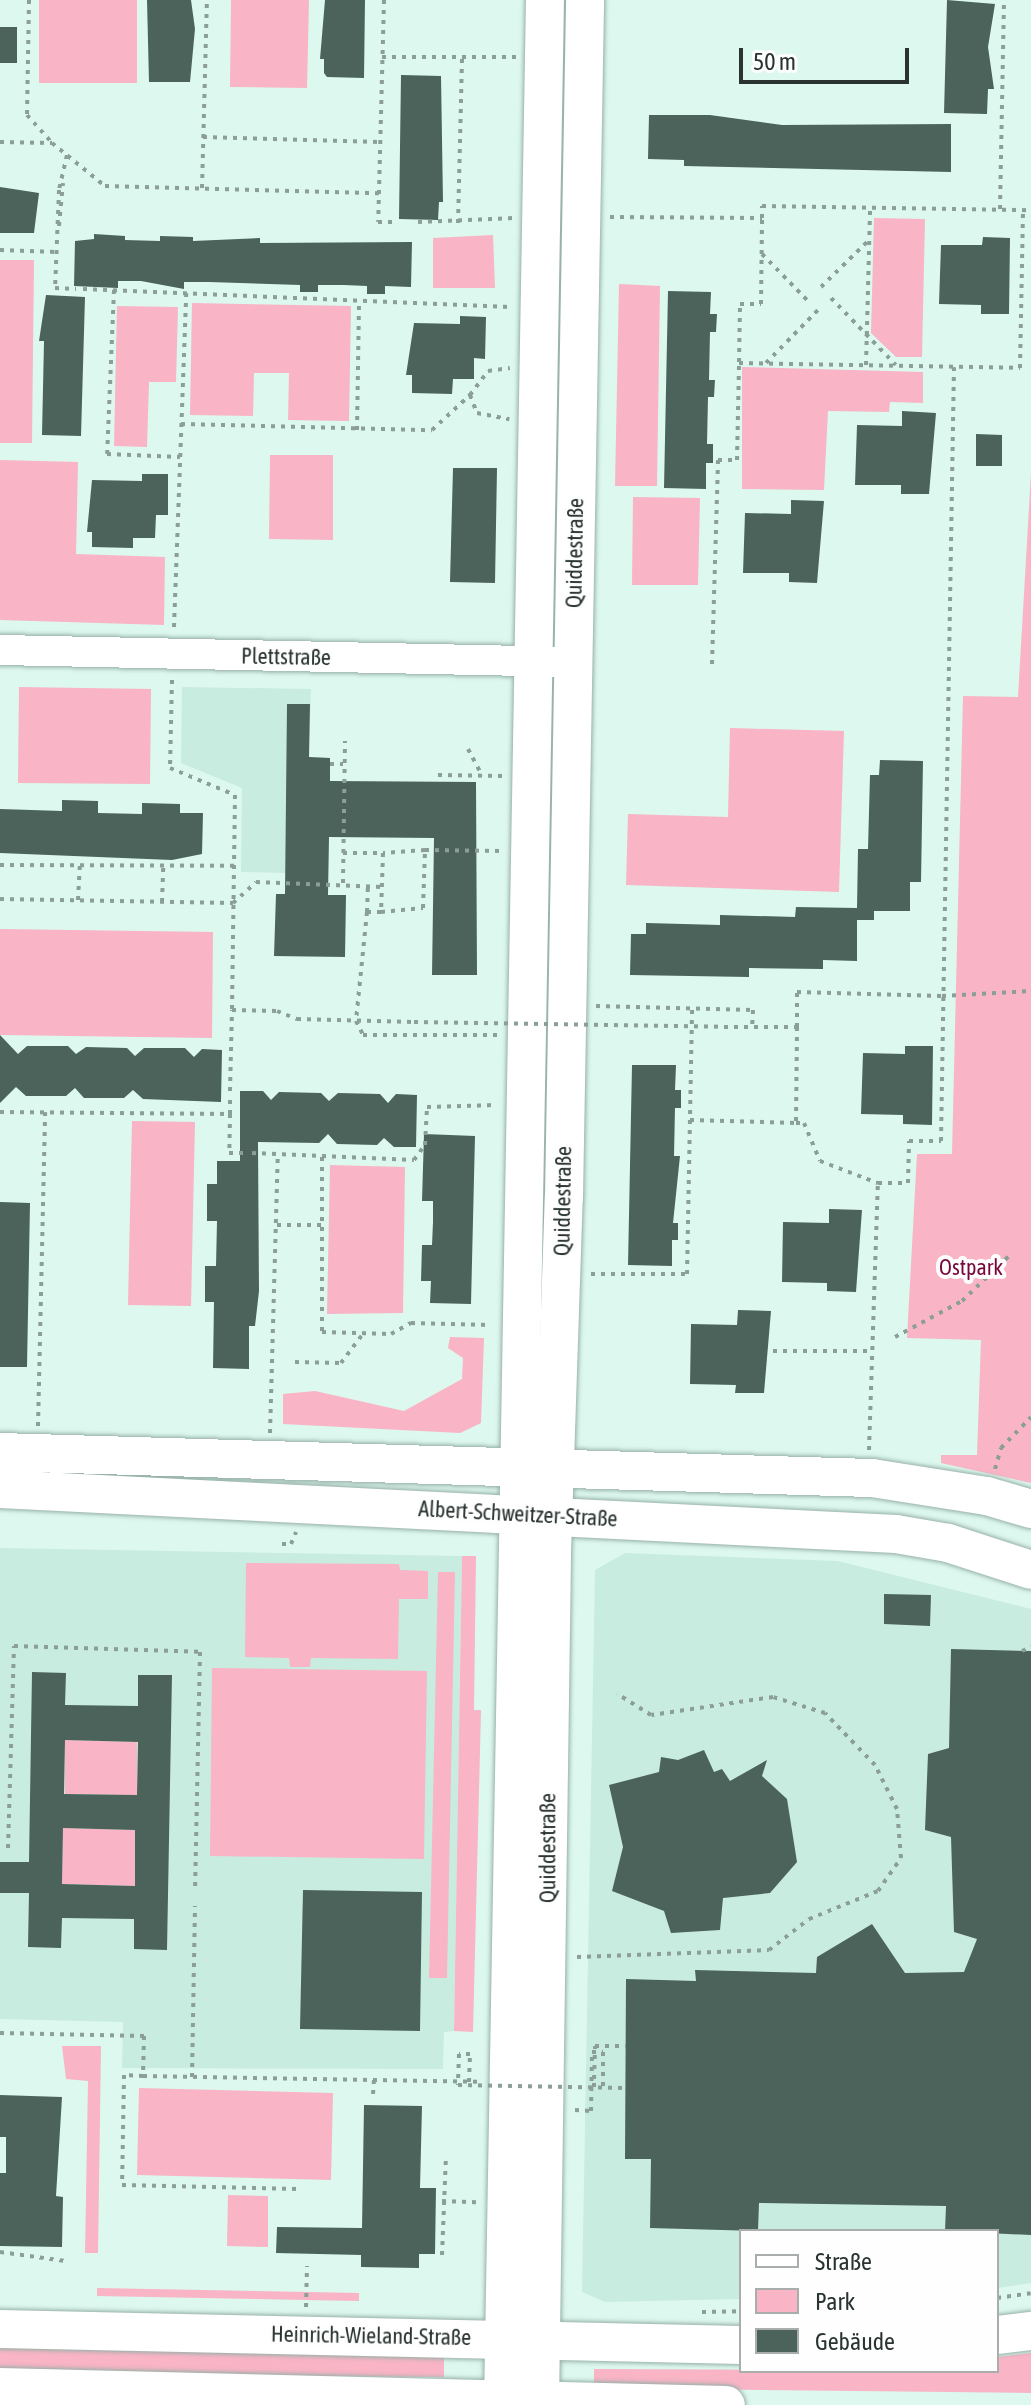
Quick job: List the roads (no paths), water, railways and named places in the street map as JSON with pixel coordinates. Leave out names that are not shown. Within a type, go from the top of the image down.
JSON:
[{"type":"main road","name":"Quiddestraße","points":[[538,1466],[533,661],[545,0]]},
{"type":"main road","name":"Quiddestraße","points":[[522,2403],[536,1514],[573,662],[585,0]]},
{"type":"main road","points":[[0,1452],[872,1478],[987,1496],[1031,1509]]},
{"type":"main road","name":"Albert-Schweitzer-Straße","points":[[0,1489],[896,1534],[948,1543],[1031,1570]]},
{"type":"main road","name":"Heinrich-Wieland-Straße","points":[[0,2329],[739,2345]]},
{"type":"main road","points":[[999,2335],[1031,2331]]},
{"type":"main road","points":[[0,2387],[522,2403],[726,2405]]},
{"type":"street","name":"Plettstraße","points":[[0,650],[573,662]]},
{"type":"park label","name":"Ostpark","points":[[971,1268]]}]
